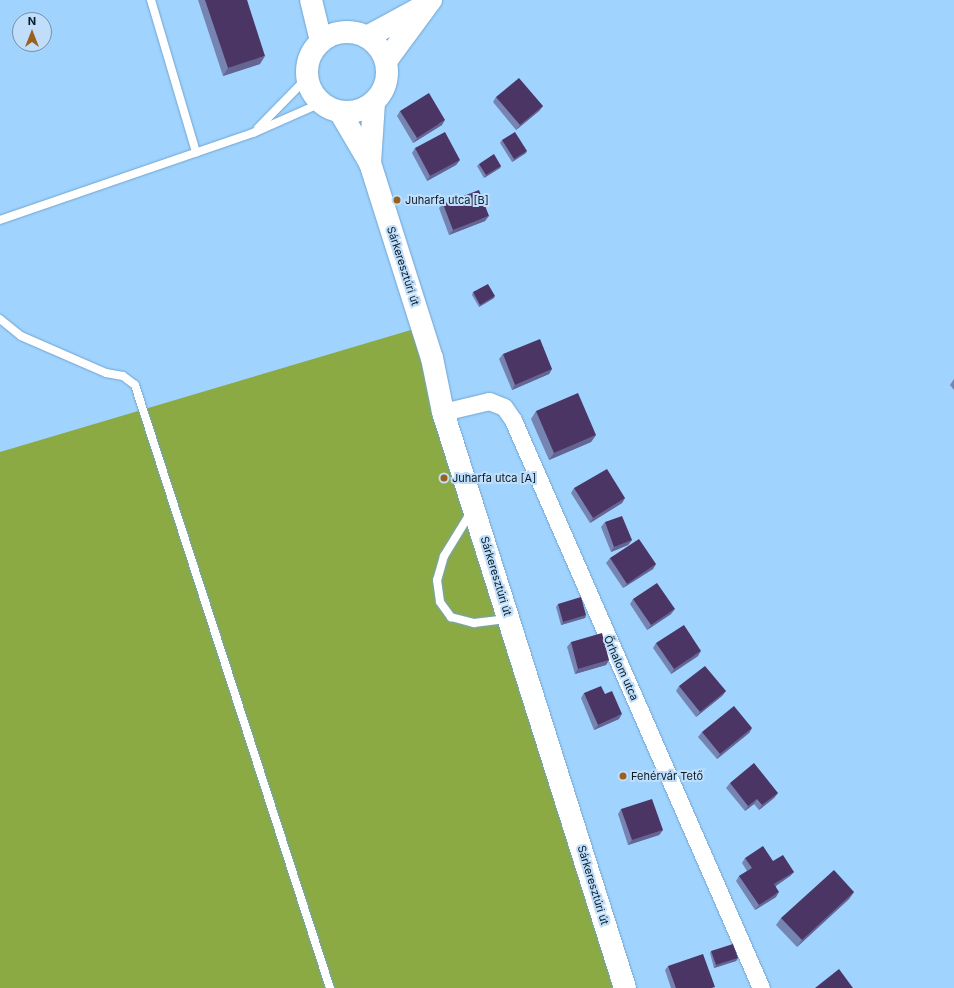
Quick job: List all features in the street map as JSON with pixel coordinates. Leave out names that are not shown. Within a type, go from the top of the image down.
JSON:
[{"type":"main road","points":[[311,0],[330,36]]},
{"type":"main road","points":[[322,0],[330,36]]},
{"type":"main road","points":[[367,37],[379,47],[386,61],[387,76],[374,102],[358,110],[331,107],[307,78],[309,58],[330,36],[367,37],[429,2]]},
{"type":"main road","points":[[386,61],[429,2]]},
{"type":"main road","name":"Sárkeresztúri út","points":[[370,163],[374,102]]},
{"type":"main road","name":"Sárkeresztúri út","points":[[331,107],[370,163],[432,358],[443,412],[626,988]]},
{"type":"street","name":"Őrhalom utca","points":[[443,412],[489,401],[504,407],[513,420],[761,988]]},
{"type":"lane","points":[[151,0],[196,152]]},
{"type":"lane","points":[[253,132],[307,78]]},
{"type":"lane","points":[[0,220],[253,132],[331,107]]},
{"type":"lane","points":[[0,319],[21,336],[106,374],[123,376],[135,385],[330,988]]},
{"type":"lane","points":[[474,506],[444,556],[437,580],[440,602],[451,617],[474,623],[510,619]]},
{"type":"green space","points":[[421,327],[619,988],[0,988],[0,452]]},
{"type":"building","points":[[205,0],[247,0],[265,56],[228,68]]},
{"type":"building","points":[[519,78],[543,106],[520,125],[496,97]]},
{"type":"building","points":[[429,93],[445,120],[417,138],[400,111]]},
{"type":"building","points":[[445,132],[460,160],[430,176],[415,148]]},
{"type":"building","points":[[515,132],[527,151],[514,159],[502,140]]},
{"type":"building","points":[[494,154],[501,166],[486,175],[479,164]]},
{"type":"building","points":[[479,190],[489,216],[453,230],[443,204]]},
{"type":"building","points":[[488,284],[495,296],[480,305],[473,292]]},
{"type":"building","points":[[540,339],[552,369],[515,385],[503,354]]},
{"type":"building","points":[[578,393],[596,435],[554,453],[536,411]]},
{"type":"building","points":[[607,469],[625,498],[593,518],[574,488]]},
{"type":"building","points":[[622,516],[632,540],[614,547],[605,522]]},
{"type":"building","points":[[639,539],[656,564],[627,584],[610,558]]},
{"type":"building","points":[[657,583],[675,609],[651,625],[633,599]]},
{"type":"building","points":[[581,597],[586,615],[563,622],[558,604]]},
{"type":"building","points":[[684,625],[701,651],[674,669],[656,643]]},
{"type":"building","points":[[602,633],[609,660],[578,669],[571,642]]},
{"type":"building","points":[[705,666],[726,691],[700,712],[679,686]]},
{"type":"building","points":[[601,686],[605,694],[612,691],[622,714],[598,725],[584,693]]},
{"type":"building","points":[[734,706],[752,728],[720,754],[702,732]]},
{"type":"building","points":[[754,763],[778,793],[762,805],[757,799],[748,806],[730,783]]},
{"type":"building","points":[[652,799],[663,830],[632,840],[621,809]]},
{"type":"building","points":[[763,846],[773,861],[783,855],[794,872],[774,884],[779,892],[759,905],[739,876],[752,868],[745,858]]},
{"type":"building","points":[[834,870],[854,892],[802,940],[781,918]]},
{"type":"building","points":[[733,944],[738,958],[716,965],[711,951]]},
{"type":"building","points":[[703,954],[715,987],[676,988],[668,966]]},
{"type":"building","points":[[839,969],[853,988],[815,988]]},
{"type":"place","name":"Juharfa utca [B]","points":[[397,200]]},
{"type":"place","name":"Juharfa utca [A]","points":[[444,478]]},
{"type":"place","name":"Fehérvár Tető","points":[[623,776]]}]
